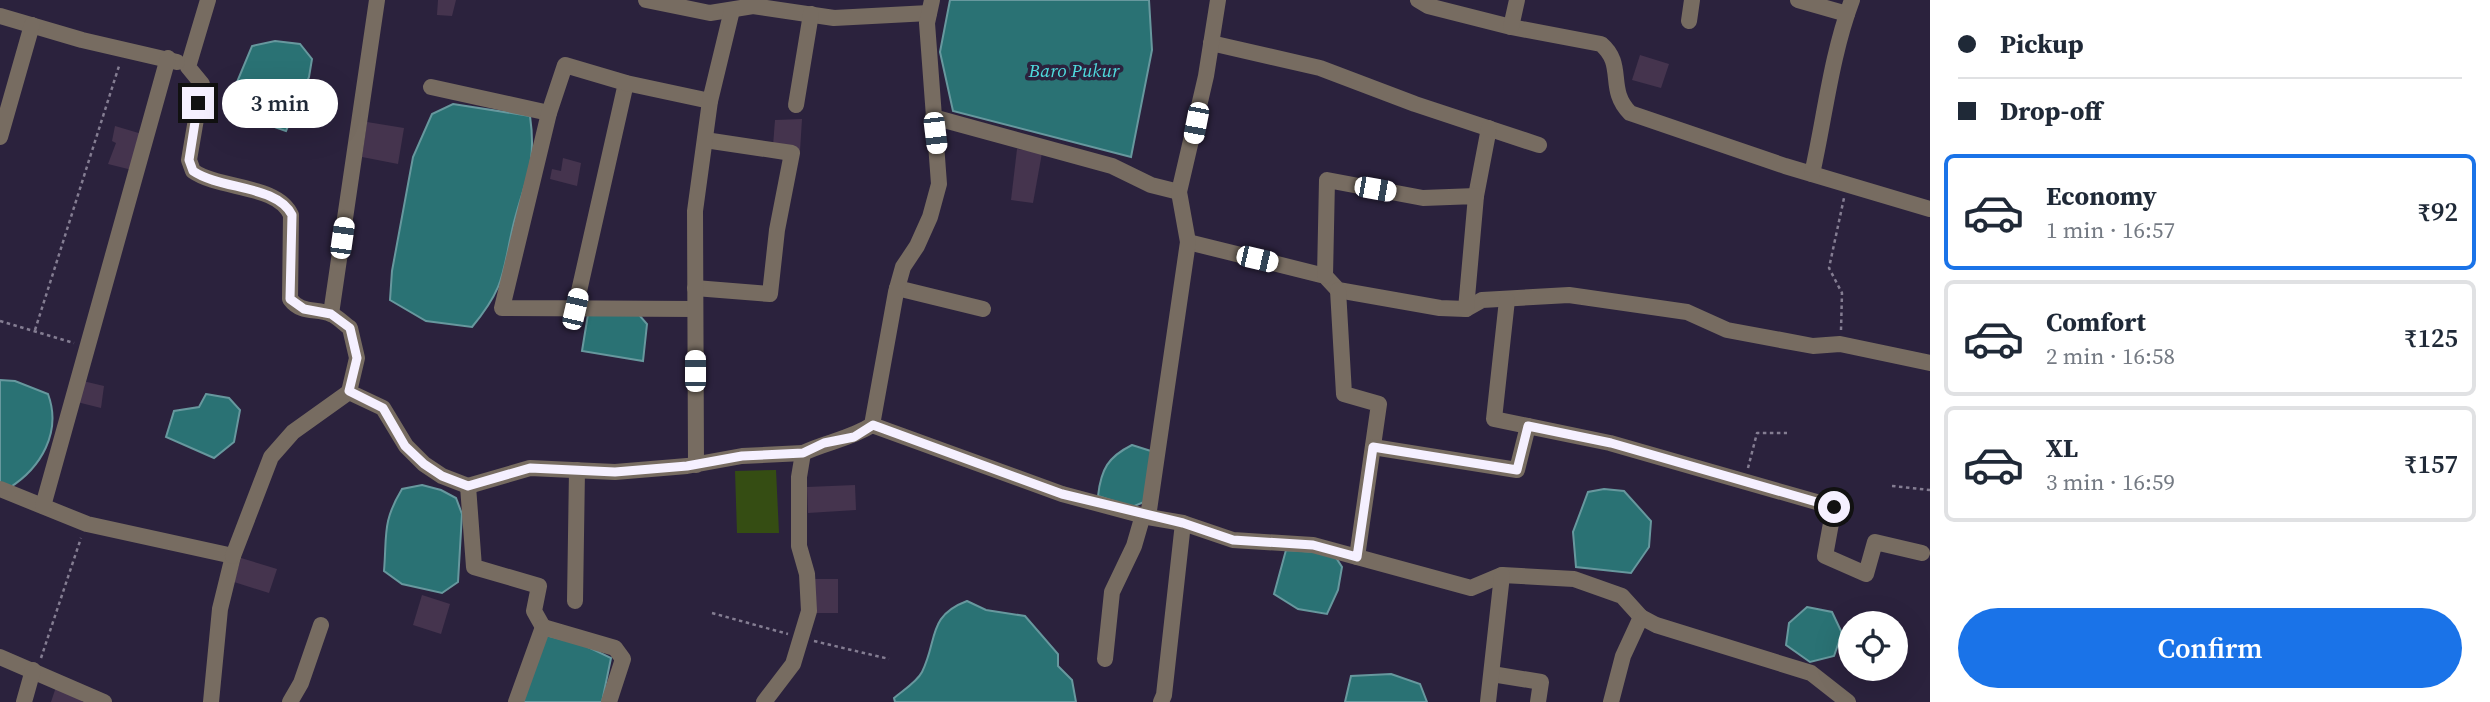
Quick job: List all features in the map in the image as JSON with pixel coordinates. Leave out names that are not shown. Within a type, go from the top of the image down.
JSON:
[{"type":"street","points":[[0,10],[2,0]]},
{"type":"street","points":[[188,67],[208,0]]},
{"type":"street","points":[[331,314],[377,0]]},
{"type":"street","points":[[349,391],[383,408],[405,446],[424,464],[442,476],[468,486],[530,468],[615,472],[696,465],[742,456],[803,453],[824,443],[854,437],[873,425],[897,288],[903,267],[917,246],[930,217],[939,184],[927,23],[931,6],[834,18],[751,3],[732,10],[710,13],[646,0]]},
{"type":"street","points":[[1105,659],[1112,592],[1145,516],[1188,242],[1179,192],[1218,0]]},
{"type":"street","points":[[1418,0],[1428,6],[1511,27],[1601,44],[1611,52],[1616,65],[1615,92],[1620,103],[1630,113],[1812,174],[1930,209]]},
{"type":"street","points":[[1511,27],[1517,0]]},
{"type":"street","points":[[1689,21],[1692,0]]},
{"type":"street","points":[[1798,0],[1849,7],[1834,57],[1829,97],[1812,174]]},
{"type":"street","points":[[696,465],[695,211],[710,101],[732,10]]},
{"type":"street","points":[[796,105],[811,14]]},
{"type":"street","points":[[0,16],[124,49],[169,58],[188,67],[202,84],[190,150],[193,171],[282,201],[292,215],[290,299],[304,309],[331,314],[350,328],[357,358],[349,391],[293,432],[271,457],[233,556],[220,610],[211,702]]},
{"type":"street","points":[[0,137],[32,26]]},
{"type":"street","points":[[1211,43],[1320,68],[1539,145]]},
{"type":"street","points":[[43,506],[169,58]]},
{"type":"street","points":[[695,309],[502,308],[549,113],[565,65],[626,83],[710,101]]},
{"type":"street","points":[[575,309],[626,83]]},
{"type":"street","points":[[431,88],[549,113]]},
{"type":"street","points":[[933,117],[1112,166],[1151,185],[1179,192]]},
{"type":"street","points":[[1466,309],[1476,196],[1489,128]]},
{"type":"street","points":[[695,288],[770,294],[777,230],[792,153],[705,140]]},
{"type":"street","points":[[1325,275],[1327,180],[1423,198],[1476,196]]},
{"type":"street","points":[[1188,242],[1325,275],[1338,290],[1344,394],[1379,404],[1357,557]]},
{"type":"street","points":[[897,288],[984,309]]},
{"type":"street","points":[[1338,290],[1388,300],[1466,309],[1482,300],[1569,295],[1688,312],[1727,330],[1813,346],[1840,344],[1930,363]]},
{"type":"street","points":[[1507,300],[1494,419],[1611,443],[1834,507],[1825,556],[1866,574],[1875,542],[1923,553]]},
{"type":"street","points":[[873,425],[1062,494],[1183,523],[1233,540],[1313,545],[1471,588],[1502,575],[1574,579],[1622,596],[1641,617],[1656,625],[1811,673],[1848,702]]},
{"type":"street","points":[[1373,447],[1517,470],[1528,426]]},
{"type":"street","points":[[764,702],[793,664],[809,611],[807,574],[799,546],[799,477],[803,453]]},
{"type":"street","points":[[575,601],[577,470]]},
{"type":"street","points":[[468,486],[474,567],[539,586],[534,611],[542,626],[615,648],[623,659],[609,702]]},
{"type":"street","points":[[0,489],[87,524],[233,556]]},
{"type":"street","points":[[1161,702],[1164,695],[1183,523]]},
{"type":"street","points":[[1488,702],[1502,575]]},
{"type":"street","points":[[1611,702],[1623,656],[1641,617]]},
{"type":"street","points":[[290,702],[301,683],[321,625]]},
{"type":"street","points":[[516,702],[542,626]]},
{"type":"street","points":[[0,657],[104,702]]},
{"type":"street","points":[[24,702],[35,670]]},
{"type":"street","points":[[1492,674],[1541,682],[1538,702]]},
{"type":"path","points":[[35,330],[124,49]]},
{"type":"path","points":[[1840,344],[1842,293],[1829,268],[1847,185]]},
{"type":"path","points":[[0,321],[87,348]]},
{"type":"path","points":[[1744,481],[1757,433],[1787,433]]},
{"type":"path","points":[[1892,486],[1930,490]]},
{"type":"path","points":[[35,670],[87,524]]},
{"type":"shaded area","points":[[776,470],[779,533],[737,533],[735,471]]},
{"type":"water","name":"Baro Pukur","points":[[950,0],[1149,0],[1152,50],[1131,157],[953,111],[940,52]]},
{"type":"water","points":[[275,41],[300,44],[312,59],[309,77],[286,131],[266,124],[254,115],[237,82],[252,46]]},
{"type":"water","points":[[453,104],[530,116],[532,133],[529,171],[502,277],[492,300],[472,327],[426,321],[390,300],[392,271],[413,157],[432,114]]},
{"type":"water","points":[[589,308],[634,309],[647,324],[643,361],[582,351]]},
{"type":"water","points":[[0,380],[15,381],[48,394],[52,408],[46,448],[31,470],[9,488],[0,485]]},
{"type":"water","points":[[206,394],[229,398],[240,410],[234,442],[214,458],[166,437],[174,411],[199,407]]},
{"type":"water","points":[[1132,445],[1154,452],[1144,502],[1132,507],[1098,496],[1101,478],[1111,459]]},
{"type":"water","points":[[422,485],[441,490],[456,498],[462,514],[458,582],[442,593],[402,584],[384,571],[391,511],[402,489]]},
{"type":"water","points":[[1604,489],[1624,491],[1651,521],[1649,547],[1631,573],[1576,567],[1573,532],[1588,492]]},
{"type":"water","points":[[1286,550],[1333,553],[1342,567],[1338,590],[1327,614],[1298,609],[1274,594]]},
{"type":"water","points":[[967,601],[986,610],[1025,616],[1058,654],[1058,666],[1072,680],[1076,702],[895,702],[894,698],[920,676],[939,622],[954,607]]},
{"type":"water","points":[[1807,607],[1832,612],[1838,625],[1838,644],[1834,656],[1810,662],[1786,645],[1789,623]]},
{"type":"water","points":[[542,634],[584,645],[611,658],[602,702],[520,702]]},
{"type":"water","points":[[1391,674],[1420,684],[1427,702],[1345,702],[1351,676]]},
{"type":"building","points":[[438,0],[456,0],[452,16],[437,15]]},
{"type":"building","points":[[1640,55],[1669,64],[1661,88],[1632,80]]},
{"type":"building","points":[[802,119],[800,151],[773,146],[775,120]]},
{"type":"building","points":[[367,122],[404,128],[398,164],[362,157]]},
{"type":"building","points":[[115,126],[142,134],[132,170],[108,164],[116,143],[112,141]]},
{"type":"building","points":[[1017,149],[1042,153],[1033,203],[1011,200]]},
{"type":"building","points":[[563,158],[581,163],[577,186],[550,179],[552,169],[561,171]]},
{"type":"building","points":[[83,381],[104,386],[101,408],[77,402]]},
{"type":"building","points":[[855,485],[856,510],[808,513],[807,487]]},
{"type":"building","points":[[241,558],[277,569],[269,593],[234,582]]},
{"type":"building","points":[[813,579],[838,579],[838,613],[813,613]]},
{"type":"building","points":[[422,595],[450,604],[441,634],[413,625]]},
{"type":"building","points":[[56,687],[84,696],[82,702],[51,702]]},
{"type":"route","points":[[198,103],[189,160],[193,171],[245,190],[276,197],[288,207],[292,215],[290,299],[304,309],[331,314],[350,328],[357,358],[349,381],[349,391],[383,408],[405,446],[424,464],[442,476],[468,486],[530,468],[615,472],[687,466],[742,456],[803,453],[824,443],[854,437],[873,425],[1062,494],[1148,517],[1183,523],[1233,540],[1313,545],[1357,557],[1373,447],[1517,470],[1528,426],[1611,443],[1834,507]]}]
